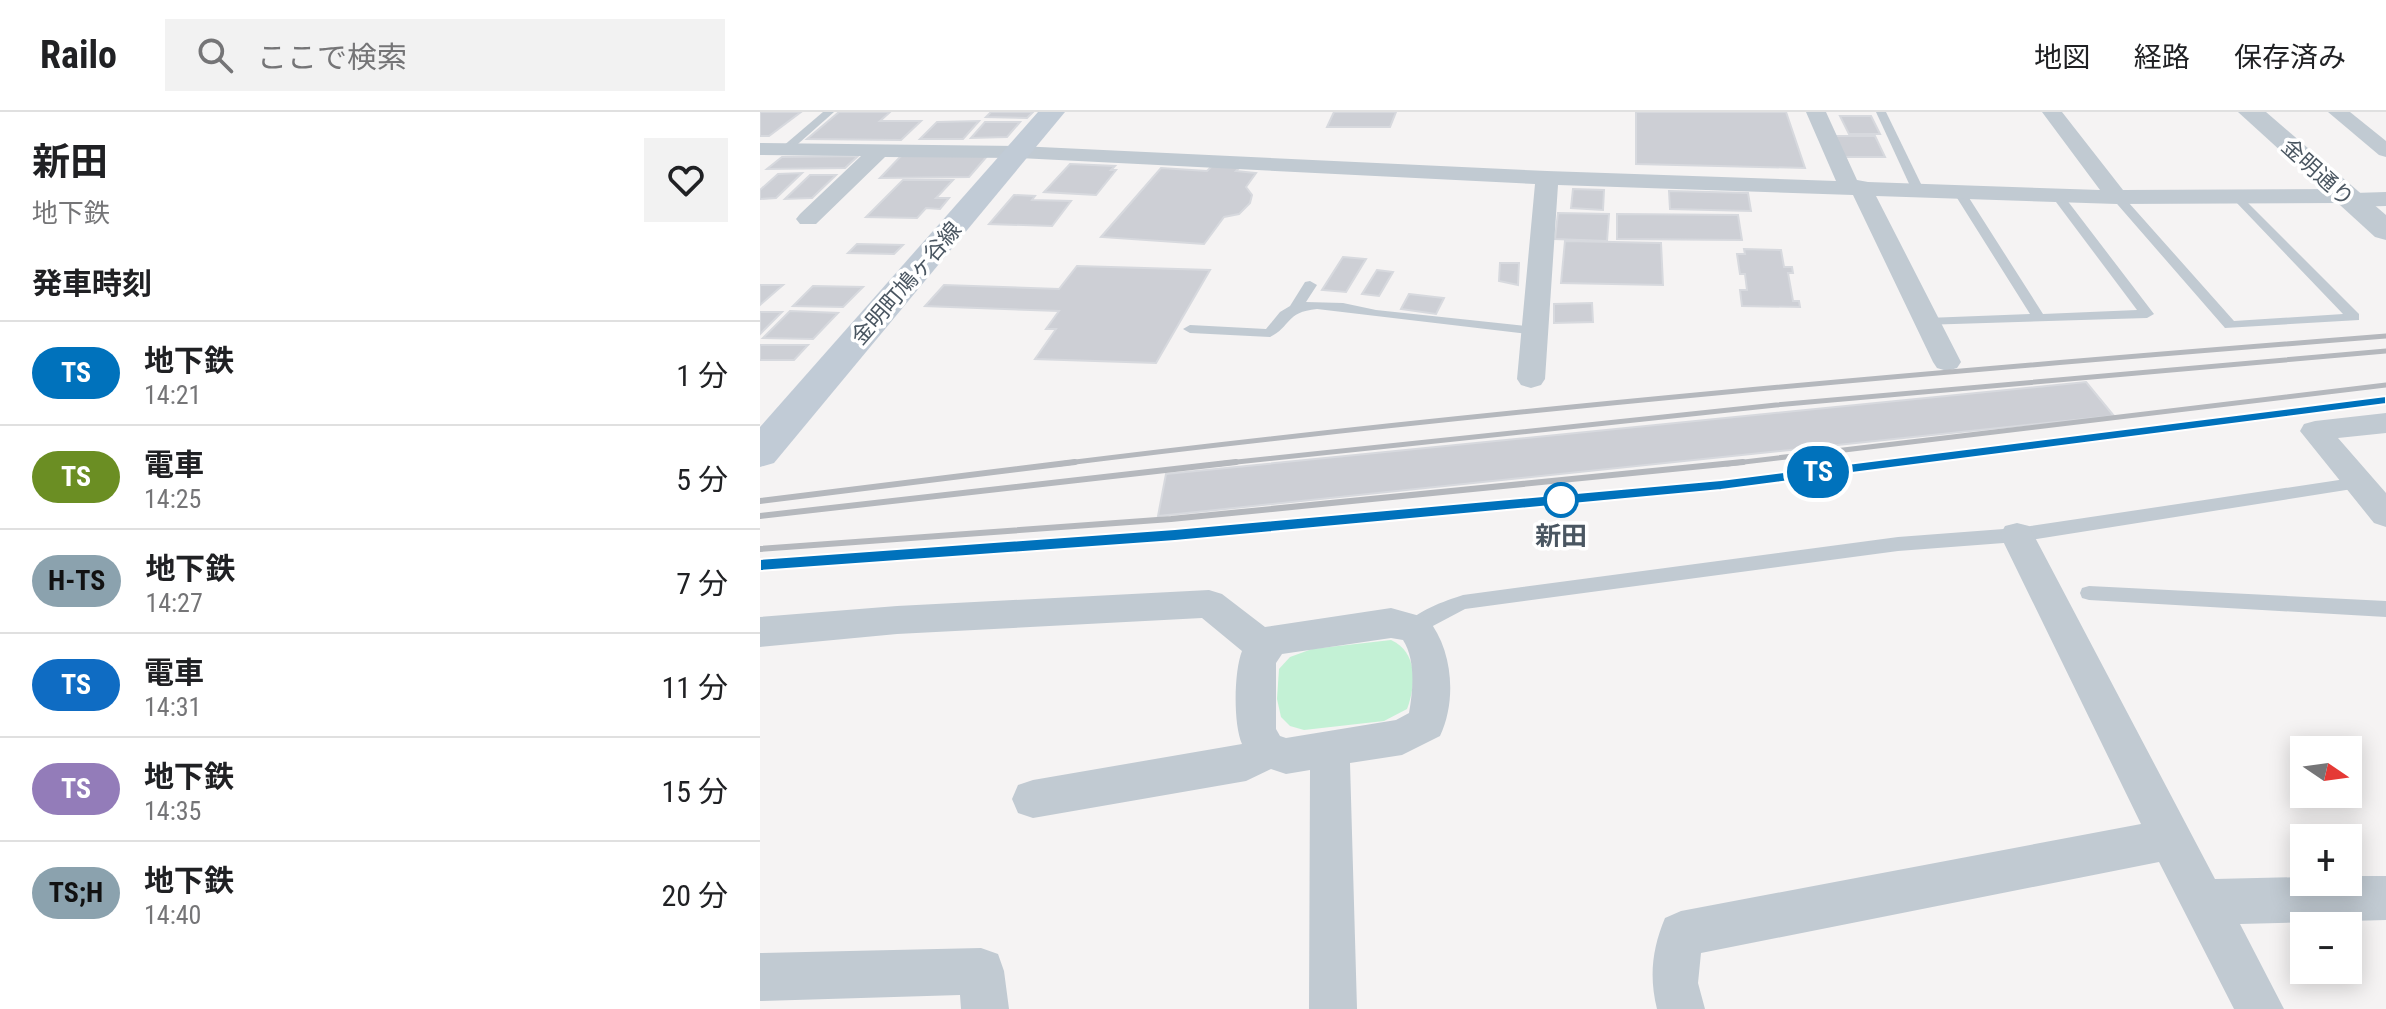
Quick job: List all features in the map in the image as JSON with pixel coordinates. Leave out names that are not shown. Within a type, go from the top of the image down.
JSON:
[{"type":"main road","name":"金明町鳩ヶ谷線","points":[[760,453],[1052,112]]},
{"type":"street","points":[[1816,112],[1947,362]]},
{"type":"street","points":[[2052,112],[2117,197]]},
{"type":"street","name":"金明通り","points":[[2251,112],[2386,231]]},
{"type":"street","points":[[2338,112],[2386,151]]},
{"type":"street","points":[[760,149],[1019,152],[1547,178],[2117,197],[2386,199]]},
{"type":"street","points":[[808,219],[880,150]]},
{"type":"street","points":[[1531,379],[1547,178]]},
{"type":"street","points":[[2386,423],[2315,431],[2386,515]]},
{"type":"street","points":[[2017,535],[2170,839],[2260,1009]]},
{"type":"street","points":[[760,632],[897,620],[1209,604],[1264,647]]},
{"type":"street","points":[[1391,623],[1414,628],[1426,643],[1432,700],[1426,724],[1402,737],[1330,750],[1286,756],[1267,750],[1256,732],[1257,663],[1264,647],[1281,637],[1341,628],[1391,623]]},
{"type":"street","points":[[1033,799],[1246,763],[1267,750]]},
{"type":"street","points":[[1330,750],[1333,1009]]},
{"type":"street","points":[[1681,1009],[1674,983],[1681,934],[2170,839]]},
{"type":"street","points":[[2203,902],[2386,898]]},
{"type":"street","points":[[760,977],[981,971],[985,1009]]},
{"type":"lane","points":[[786,149],[829,112]]},
{"type":"lane","points":[[1881,112],[1917,188]]},
{"type":"lane","points":[[1958,190],[2039,318]]},
{"type":"lane","points":[[1927,322],[2147,314],[2056,194]]},
{"type":"lane","points":[[2117,197],[2230,325],[2354,317],[2238,197]]},
{"type":"lane","points":[[1190,329],[1270,333],[1285,314],[1296,307],[1310,285]]},
{"type":"lane","points":[[1296,307],[1351,306],[1375,314],[1536,331]]},
{"type":"lane","points":[[1414,628],[1463,602],[1898,544],[2017,535],[2359,483]]},
{"type":"lane","points":[[2089,593],[2386,609]]},
{"type":"green space","points":[[1391,640],[1400,645],[1410,661],[1413,680],[1407,709],[1384,721],[1304,730],[1290,726],[1281,717],[1277,699],[1279,669],[1290,657],[1312,649]]},
{"type":"building","points":[[760,112],[801,112],[769,136],[760,136]]},
{"type":"building","points":[[839,112],[890,112],[880,121],[921,121],[901,140],[807,139]]},
{"type":"building","points":[[991,112],[1033,112],[1027,118],[986,117]]},
{"type":"building","points":[[1334,112],[1396,112],[1390,127],[1327,127]]},
{"type":"building","points":[[1636,112],[1786,112],[1805,168],[1636,164]]},
{"type":"building","points":[[1840,116],[1871,116],[1880,134],[1849,134]]},
{"type":"building","points":[[979,121],[963,139],[920,139],[937,122]]},
{"type":"building","points":[[985,122],[1020,122],[1007,137],[971,138]]},
{"type":"building","points":[[1833,136],[1875,136],[1885,157],[1841,157]]},
{"type":"building","points":[[988,155],[969,177],[880,178],[901,156]]},
{"type":"building","points":[[858,156],[845,168],[767,169],[782,157]]},
{"type":"building","points":[[1070,164],[1115,166],[1111,170],[1116,170],[1096,195],[1044,192]]},
{"type":"building","points":[[1212,166],[1240,167],[1236,171],[1256,173],[1246,187],[1252,195],[1250,203],[1239,214],[1224,217],[1204,244],[1101,237],[1161,168],[1207,171]]},
{"type":"building","points":[[802,173],[776,198],[760,199],[760,190],[778,174]]},
{"type":"building","points":[[810,175],[836,175],[812,198],[785,199]]},
{"type":"building","points":[[903,180],[953,180],[936,198],[949,198],[940,209],[926,208],[917,218],[866,217]]},
{"type":"building","points":[[1573,189],[1604,190],[1603,210],[1571,208]]},
{"type":"building","points":[[1669,191],[1748,193],[1751,211],[1670,209]]},
{"type":"building","points":[[1014,195],[1035,196],[1032,200],[1071,201],[1052,226],[989,224]]},
{"type":"building","points":[[1558,213],[1609,214],[1607,241],[1555,239]]},
{"type":"building","points":[[1617,214],[1738,215],[1742,240],[1617,239]]},
{"type":"building","points":[[1565,241],[1661,243],[1663,285],[1561,283]]},
{"type":"building","points":[[857,244],[903,245],[894,254],[848,253]]},
{"type":"building","points":[[1744,249],[1781,250],[1784,267],[1792,267],[1793,273],[1788,273],[1793,301],[1799,301],[1800,307],[1742,306],[1740,290],[1747,290],[1745,274],[1740,274],[1737,254],[1745,254]]},
{"type":"building","points":[[1343,257],[1366,259],[1346,292],[1322,290]]},
{"type":"building","points":[[1500,263],[1519,263],[1518,285],[1499,281]]},
{"type":"building","points":[[1077,266],[1210,270],[1156,363],[1035,359],[1056,329],[1046,329],[1059,311],[925,306],[944,285],[1059,289]]},
{"type":"building","points":[[1377,270],[1393,272],[1379,296],[1362,294]]},
{"type":"building","points":[[760,285],[783,285],[760,305]]},
{"type":"building","points":[[813,286],[863,287],[843,307],[793,306]]},
{"type":"building","points":[[1409,294],[1444,298],[1436,314],[1401,309]]},
{"type":"building","points":[[1592,303],[1593,322],[1554,323],[1554,304]]},
{"type":"building","points":[[790,311],[838,313],[813,339],[763,338]]},
{"type":"building","points":[[760,312],[782,312],[760,334]]},
{"type":"building","points":[[760,345],[808,345],[794,360],[760,360]]},
{"type":"building","points":[[2086,382],[2114,416],[1158,516],[1166,474]]},
{"type":"railway","points":[[1059,464],[1722,392],[2386,336]]},
{"type":"railway","points":[[1223,463],[1776,405],[2386,351]]},
{"type":"railway","points":[[1727,464],[2386,385]]},
{"type":"railway","points":[[1901,462],[2386,401]]},
{"type":"railway","points":[[760,501],[1075,462]]},
{"type":"railway","points":[[1223,463],[1236,462]]},
{"type":"railway","points":[[760,549],[1171,519],[1743,462]]},
{"type":"railway","points":[[760,565],[1476,508],[1901,462]]},
{"type":"railway","points":[[1889,464],[1901,462]]},
{"type":"railway","points":[[760,516],[1223,463]]},
{"type":"railway","points":[[1218,464],[1223,463]]},
{"type":"metro line","name":"TS","points":[[760,565],[1175,535],[1721,485],[2386,401]]},
{"type":"place","name":"新田","points":[[1561,500]]}]
